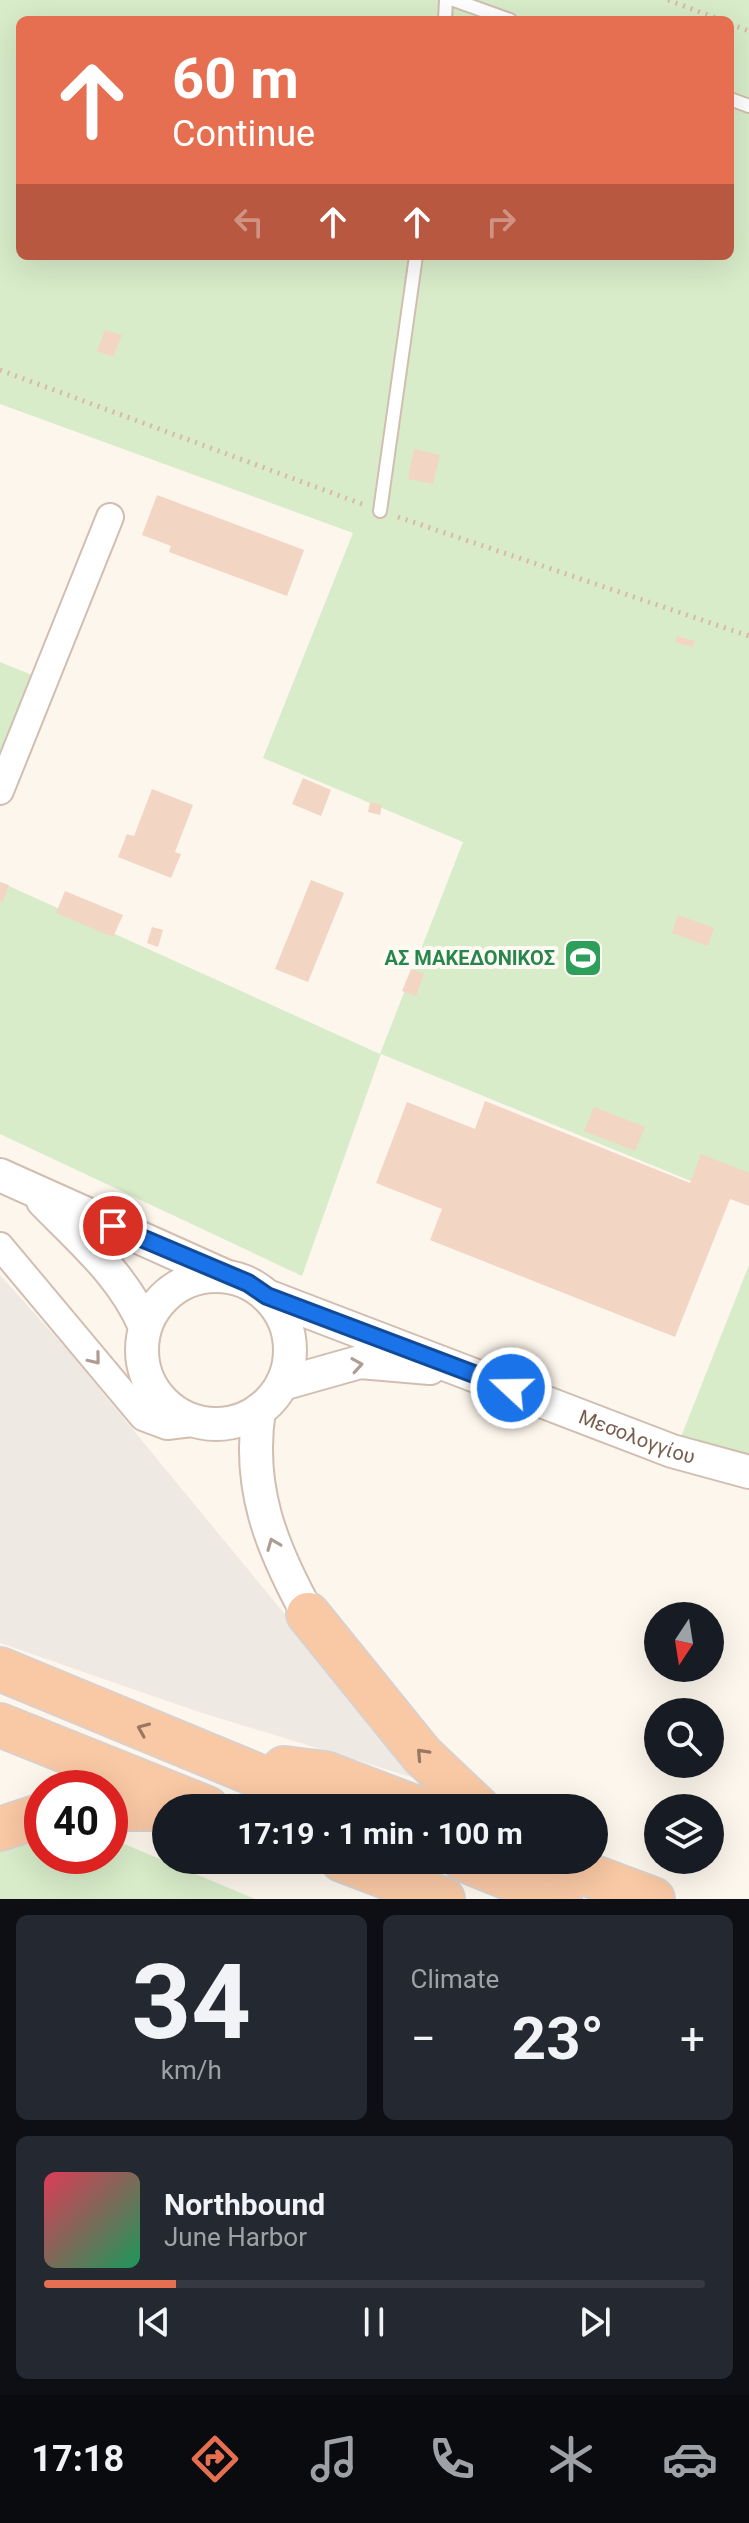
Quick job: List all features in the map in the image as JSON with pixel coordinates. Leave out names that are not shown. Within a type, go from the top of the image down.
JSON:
[{"type":"highway","points":[[308,1614],[422,1755],[463,1794]]},
{"type":"highway","points":[[0,1669],[301,1794]]},
{"type":"highway","points":[[0,1725],[172,1794]]},
{"type":"highway","points":[[215,1759],[325,1773],[380,1794]]},
{"type":"highway","points":[[128,1809],[152,1809]]},
{"type":"highway","points":[[0,1829],[24,1821]]},
{"type":"highway","points":[[378,1874],[443,1899]]},
{"type":"highway","points":[[498,1874],[560,1899]]},
{"type":"highway","points":[[586,1874],[653,1899]]},
{"type":"street","points":[[0,791],[110,517]]},
{"type":"street","points":[[0,1175],[225,1276],[248,1283],[267,1296],[281,1315],[289,1338],[289,1362],[282,1384],[259,1410],[241,1420],[167,1426],[143,1417],[0,1246]]},
{"type":"street","points":[[29,1188],[120,1282],[134,1302],[145,1327]]},
{"type":"street","points":[[200,1422],[172,1409],[151,1387],[142,1358],[145,1327],[166,1295],[183,1283],[200,1276],[225,1276]]},
{"type":"street","name":"Μεσολογγίου","points":[[267,1296],[672,1451],[749,1472]]},
{"type":"street","name":"Μεσολογγίου","points":[[282,1384],[360,1362],[420,1367],[484,1378]]},
{"type":"street","points":[[259,1410],[253,1447],[265,1523],[285,1573],[308,1614]]},
{"type":"lane","points":[[454,0],[499,16]]},
{"type":"lane","points":[[380,511],[415,260]]},
{"type":"path","points":[[668,0],[710,16]]},
{"type":"shaded area","points":[[0,1275],[70,1353],[421,1780],[199,1712],[0,1643]]},
{"type":"green space","points":[[0,0],[749,0],[749,1205],[381,1054],[302,1276],[0,1134],[0,882],[380,1054],[463,842],[263,758],[353,533],[0,404]]},
{"type":"green space","points":[[0,662],[37,677],[0,769]]},
{"type":"green space","points":[[749,1265],[749,1458],[681,1437]]},
{"type":"green space","points":[[24,1839],[24,1874],[128,1874],[128,1846],[152,1856],[152,1874],[196,1874],[255,1899],[0,1899],[0,1851]]},
{"type":"building","points":[[105,330],[122,335],[113,357],[97,351]]},
{"type":"building","points":[[414,449],[440,455],[433,484],[408,479]]},
{"type":"building","points":[[157,495],[304,550],[287,596],[169,552],[171,546],[142,535]]},
{"type":"building","points":[[677,636],[695,641],[693,647],[675,642]]},
{"type":"building","points":[[303,778],[331,790],[321,816],[292,804]]},
{"type":"building","points":[[152,789],[193,805],[175,852],[181,854],[171,878],[118,857],[127,834],[134,836]]},
{"type":"building","points":[[370,802],[382,805],[380,815],[368,812]]},
{"type":"building","points":[[311,880],[344,893],[308,982],[275,969]]},
{"type":"building","points":[[0,882],[9,885],[3,902],[0,901]]},
{"type":"building","points":[[65,891],[123,915],[113,937],[56,913]]},
{"type":"building","points":[[678,915],[714,928],[708,946],[672,933]]},
{"type":"building","points":[[152,927],[163,930],[158,947],[147,943]]},
{"type":"building","points":[[411,969],[424,974],[416,996],[402,991]]},
{"type":"building","points":[[485,1101],[690,1183],[701,1154],[749,1173],[749,1206],[730,1199],[675,1337],[430,1240],[442,1209],[376,1183],[407,1102],[475,1129]]},
{"type":"building","points":[[594,1107],[645,1127],[635,1151],[584,1131]]},
{"type":"place","name":"ΑΣ ΜΑΚΕΔΟΝΙΚΟΣ","points":[[583,958]]},
{"type":"route","points":[[113,1226],[225,1276],[248,1283],[267,1296],[511,1388]]}]
